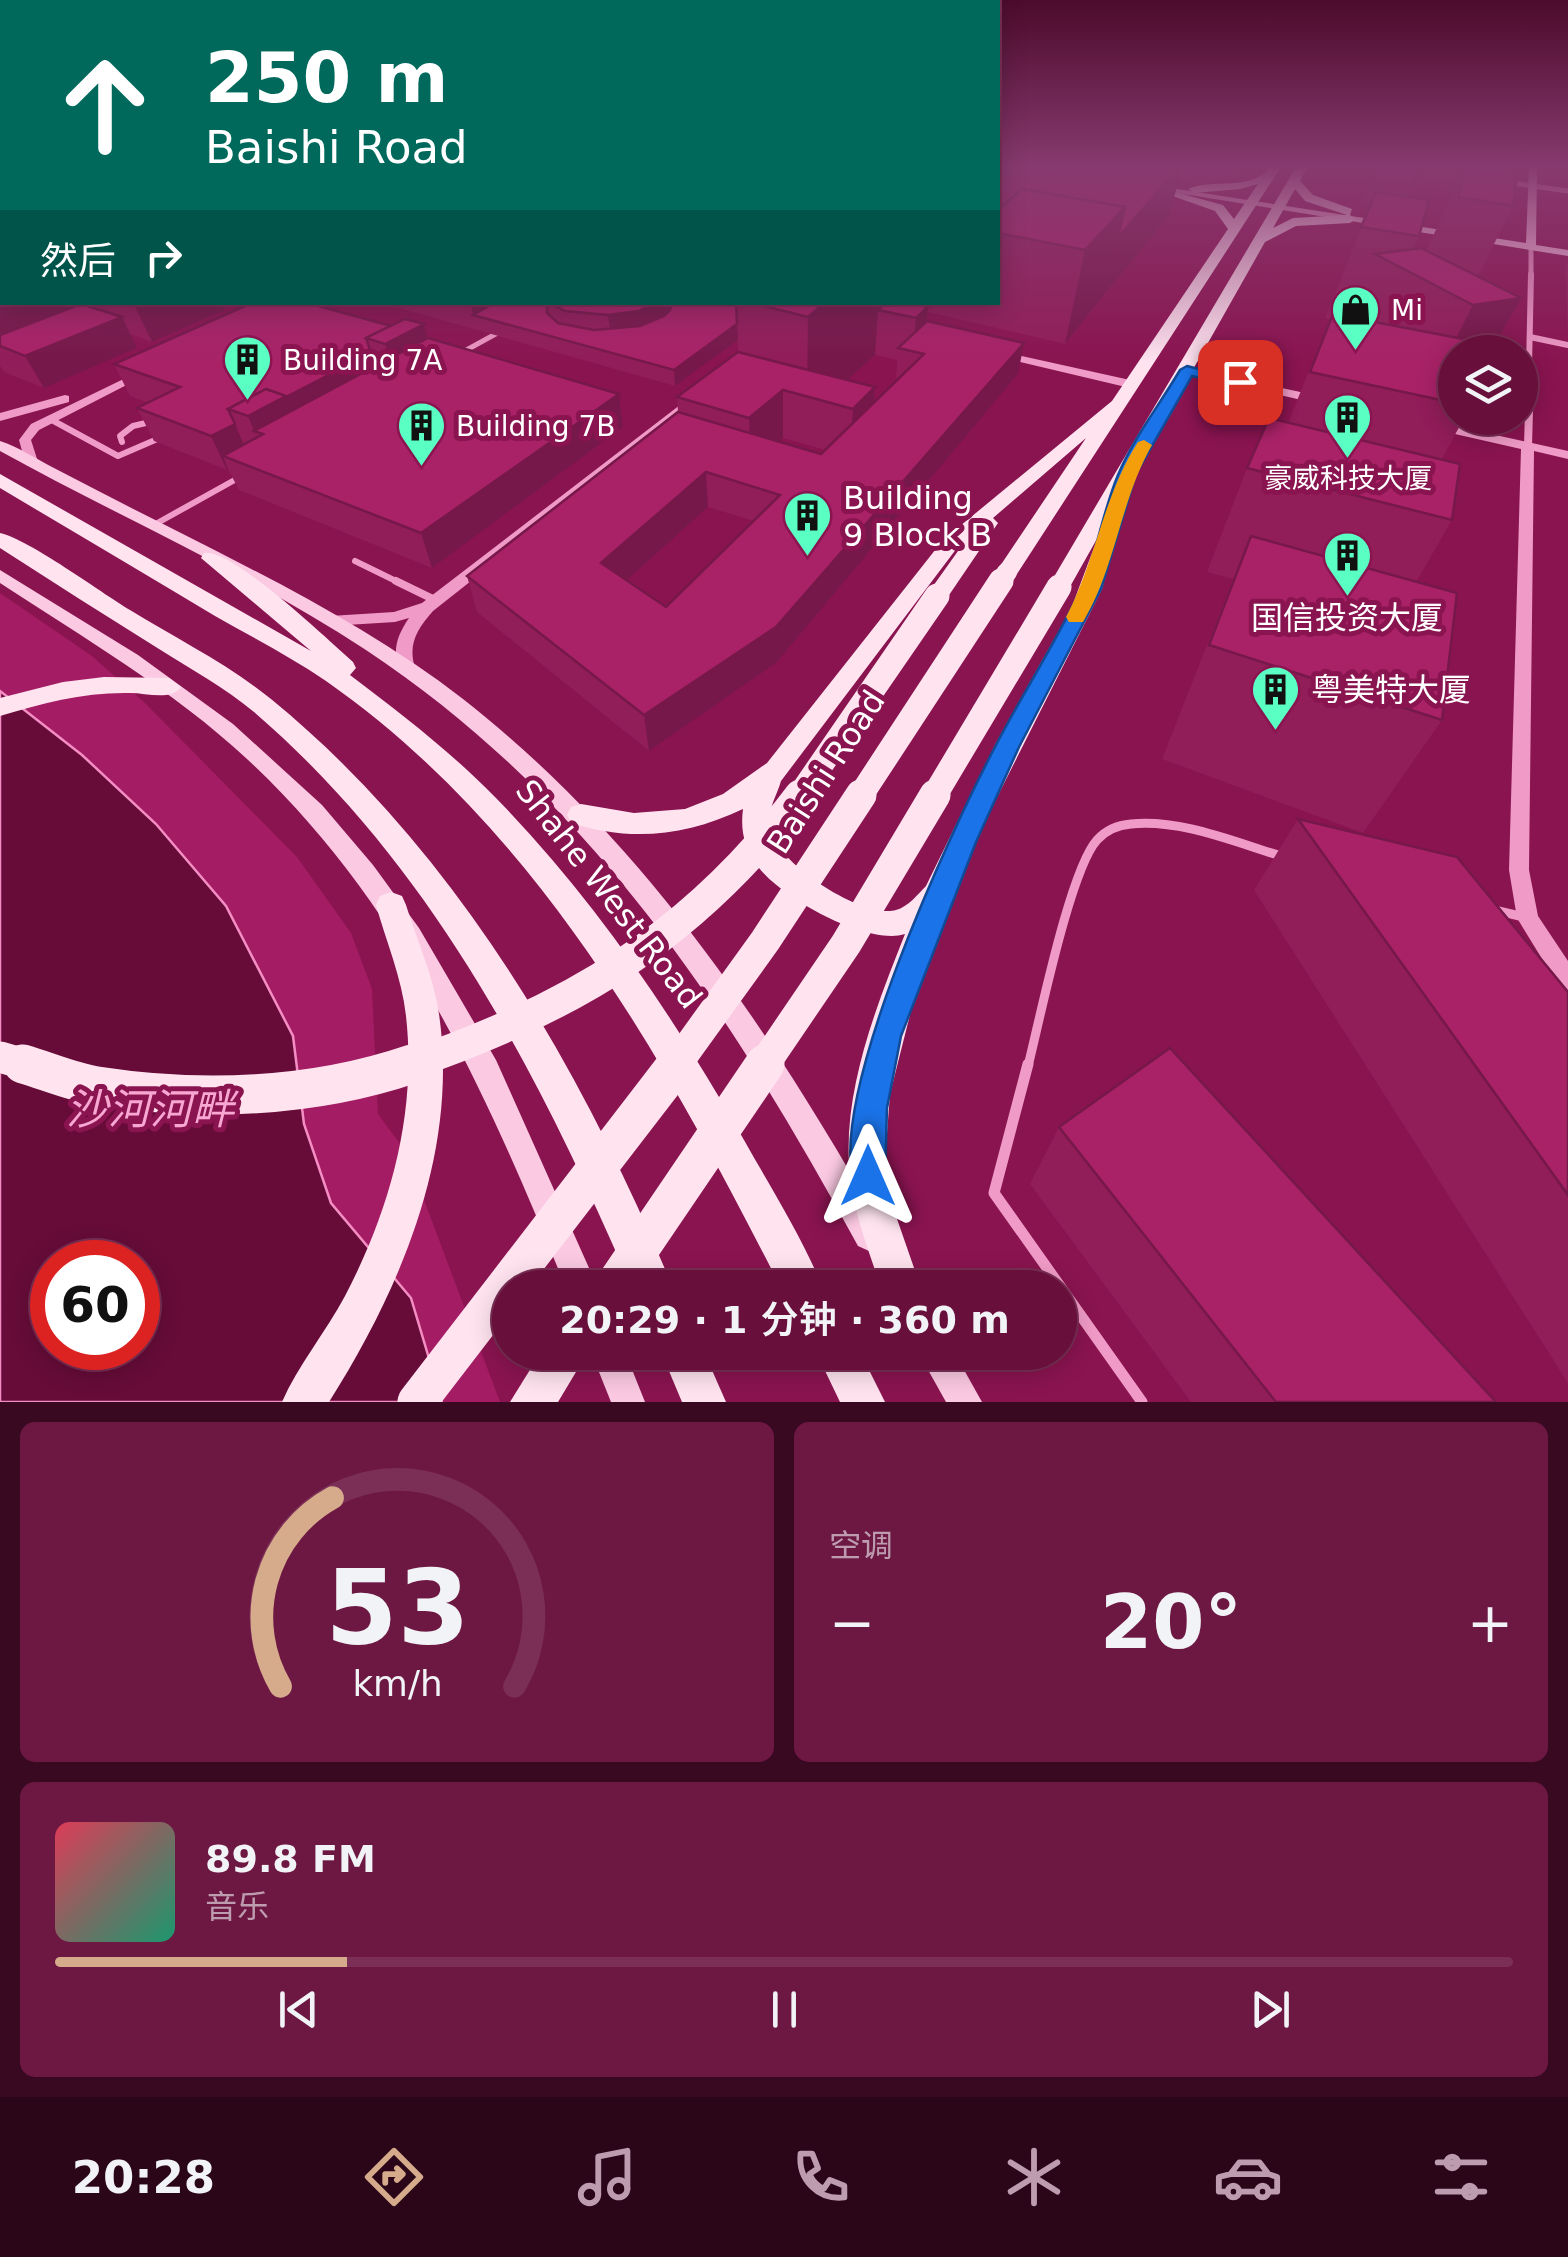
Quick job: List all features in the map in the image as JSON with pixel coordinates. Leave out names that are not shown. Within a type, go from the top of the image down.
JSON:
[{"type":"main road","name":"Baishi Road","points":[[417,1402],[629,1130],[765,941],[1231,232]]},
{"type":"main road","points":[[626,1270],[846,944],[1127,474],[1265,232]]},
{"type":"main road","points":[[1260,242],[1276,232]]},
{"type":"main road","points":[[1458,232],[1568,250]]},
{"type":"main road","points":[[1532,232],[1532,244]]},
{"type":"main road","points":[[948,874],[920,913],[904,922],[885,924],[791,882],[775,869],[758,840],[757,805],[776,770],[932,564],[1011,490],[1115,404]]},
{"type":"main road","points":[[0,445],[330,621],[408,671],[486,731],[580,815],[653,896],[739,1017],[817,1142],[889,1270]]},
{"type":"main road","points":[[893,1270],[874,1209],[866,1144],[886,1036],[948,874],[1007,747],[1091,589],[1127,474]]},
{"type":"main road","name":"Shahe West Road","points":[[0,480],[298,652],[413,734],[454,770],[529,852],[660,1027],[793,1270]]},
{"type":"main road","points":[[0,1057],[60,1080],[134,1094],[268,1096],[361,1079],[440,1056],[525,1020],[642,952],[736,871],[810,779],[1011,490]]},
{"type":"main road","points":[[0,540],[260,704],[369,805],[439,894],[512,1003],[554,1076],[645,1270]]},
{"type":"main road","points":[[212,558],[305,630],[413,734]]},
{"type":"main road","points":[[0,575],[223,727],[283,780],[357,860],[446,990],[516,1128],[575,1270]]},
{"type":"main road","points":[[0,707],[65,689],[106,683],[169,687]]},
{"type":"main road","points":[[580,815],[628,826],[688,820],[747,796],[776,770]]},
{"type":"main road","points":[[304,1402],[355,1320],[387,1248],[410,1179],[424,1112],[428,1075],[422,1010],[391,905]]},
{"type":"main road","points":[[532,1402],[554,1370]]},
{"type":"main road","points":[[615,1370],[628,1402]]},
{"type":"main road","points":[[690,1370],[704,1402]]},
{"type":"main road","points":[[846,1370],[863,1402]]},
{"type":"main road","points":[[945,1370],[964,1402]]},
{"type":"street","points":[[1530,335],[1532,244]]},
{"type":"street","points":[[1538,339],[1568,344]]},
{"type":"street","points":[[982,350],[1130,384]]},
{"type":"street","points":[[0,416],[54,404],[152,365],[49,418],[24,440],[31,462]]},
{"type":"street","points":[[1187,370],[1336,404]]},
{"type":"street","points":[[408,671],[402,647],[407,633],[431,603],[716,382]]},
{"type":"street","points":[[1413,421],[1568,456]]},
{"type":"street","points":[[1528,435],[1519,870],[1528,918],[1568,981]]},
{"type":"street","points":[[330,621],[394,617],[431,603]]},
{"type":"lane","points":[[448,360],[517,322]]},
{"type":"lane","points":[[49,418],[120,456],[168,431]]},
{"type":"lane","points":[[122,442],[120,436],[128,429],[157,421]]},
{"type":"lane","points":[[152,526],[246,473]]},
{"type":"lane","points":[[355,561],[431,603]]},
{"type":"lane","points":[[1142,1402],[994,1193],[1073,896],[1090,846],[1110,828],[1132,823],[1159,824],[1288,858]]},
{"type":"lane","points":[[1473,904],[1528,918]]},
{"type":"shaded area","name":"沙河河畔","points":[[0,593],[92,656],[146,704],[297,857],[351,933],[372,989],[378,1114],[406,1152],[500,1402],[0,1402]]},
{"type":"water","name":"沙河河畔","points":[[0,691],[82,755],[156,824],[226,906],[293,1036],[304,1124],[331,1203],[411,1298],[442,1402],[0,1402]]},
{"type":"building","points":[[1000,232],[1101,232],[1085,250],[1000,233]]},
{"type":"building","points":[[1421,248],[1521,298],[1473,305],[1375,254]]},
{"type":"building","points":[[78,305],[122,317],[25,356],[0,346],[0,335]]},
{"type":"building","points":[[247,305],[315,305],[391,326],[366,338],[371,353],[286,397],[266,389],[228,409],[235,424],[211,436],[137,408],[180,387],[114,364]]},
{"type":"building","points":[[491,305],[547,305],[547,313],[558,323],[594,330],[640,326],[664,316],[671,305],[736,305],[737,324],[674,370],[473,315]]},
{"type":"building","points":[[554,305],[652,305],[639,311],[608,315],[565,311]]},
{"type":"building","points":[[760,305],[822,305],[808,317]]},
{"type":"building","points":[[883,305],[928,307],[916,318],[878,310]]},
{"type":"building","points":[[1333,314],[1442,335],[1438,335],[1438,399],[1310,372]]},
{"type":"building","points":[[405,319],[424,324],[385,344],[366,338]]},
{"type":"building","name":"Building 9 Block B","points":[[927,321],[1024,343],[776,627],[644,715],[467,576],[678,412],[821,454],[924,354],[898,348]],"holes":[[[706,472],[780,495],[666,607],[601,563]]]},
{"type":"building","name":"Building 7B","points":[[428,338],[619,394],[421,533],[223,456],[263,434],[254,431]]},
{"type":"building","points":[[738,352],[875,387],[853,409],[783,390],[749,418],[677,397]]},
{"type":"building","points":[[266,389],[286,396],[248,416],[228,409]]},
{"type":"building","name":"豪威科技大厦","points":[[1269,418],[1460,464],[1452,520],[1247,468]]},
{"type":"building","points":[[1251,536],[1457,593],[1442,720],[1209,645]]},
{"type":"building","points":[[1298,819],[1457,857],[1568,992],[1568,1195]]},
{"type":"building","points":[[1170,1048],[1496,1402],[1276,1402],[1059,1127]]},
{"type":"slow traffic","points":[[1076,617],[1091,589],[1127,474],[1144,445]]},
{"type":"place","name":"Mi","points":[[1356,352]]},
{"type":"place","name":"Building 7A","points":[[248,402]]},
{"type":"place","name":"豪威科技大厦","points":[[1348,460]]},
{"type":"place","name":"Building 7B","points":[[421,468]]},
{"type":"place","name":"Building 9 Block B","points":[[808,558]]},
{"type":"place","name":"国信投资大厦","points":[[1347,598]]},
{"type":"place","name":"粤美特大厦","points":[[1276,732]]},
{"type":"route","points":[[868,1176],[870,1108],[886,1036],[948,874],[1007,747],[1091,589],[1127,474],[1187,370],[1240,382]]}]
